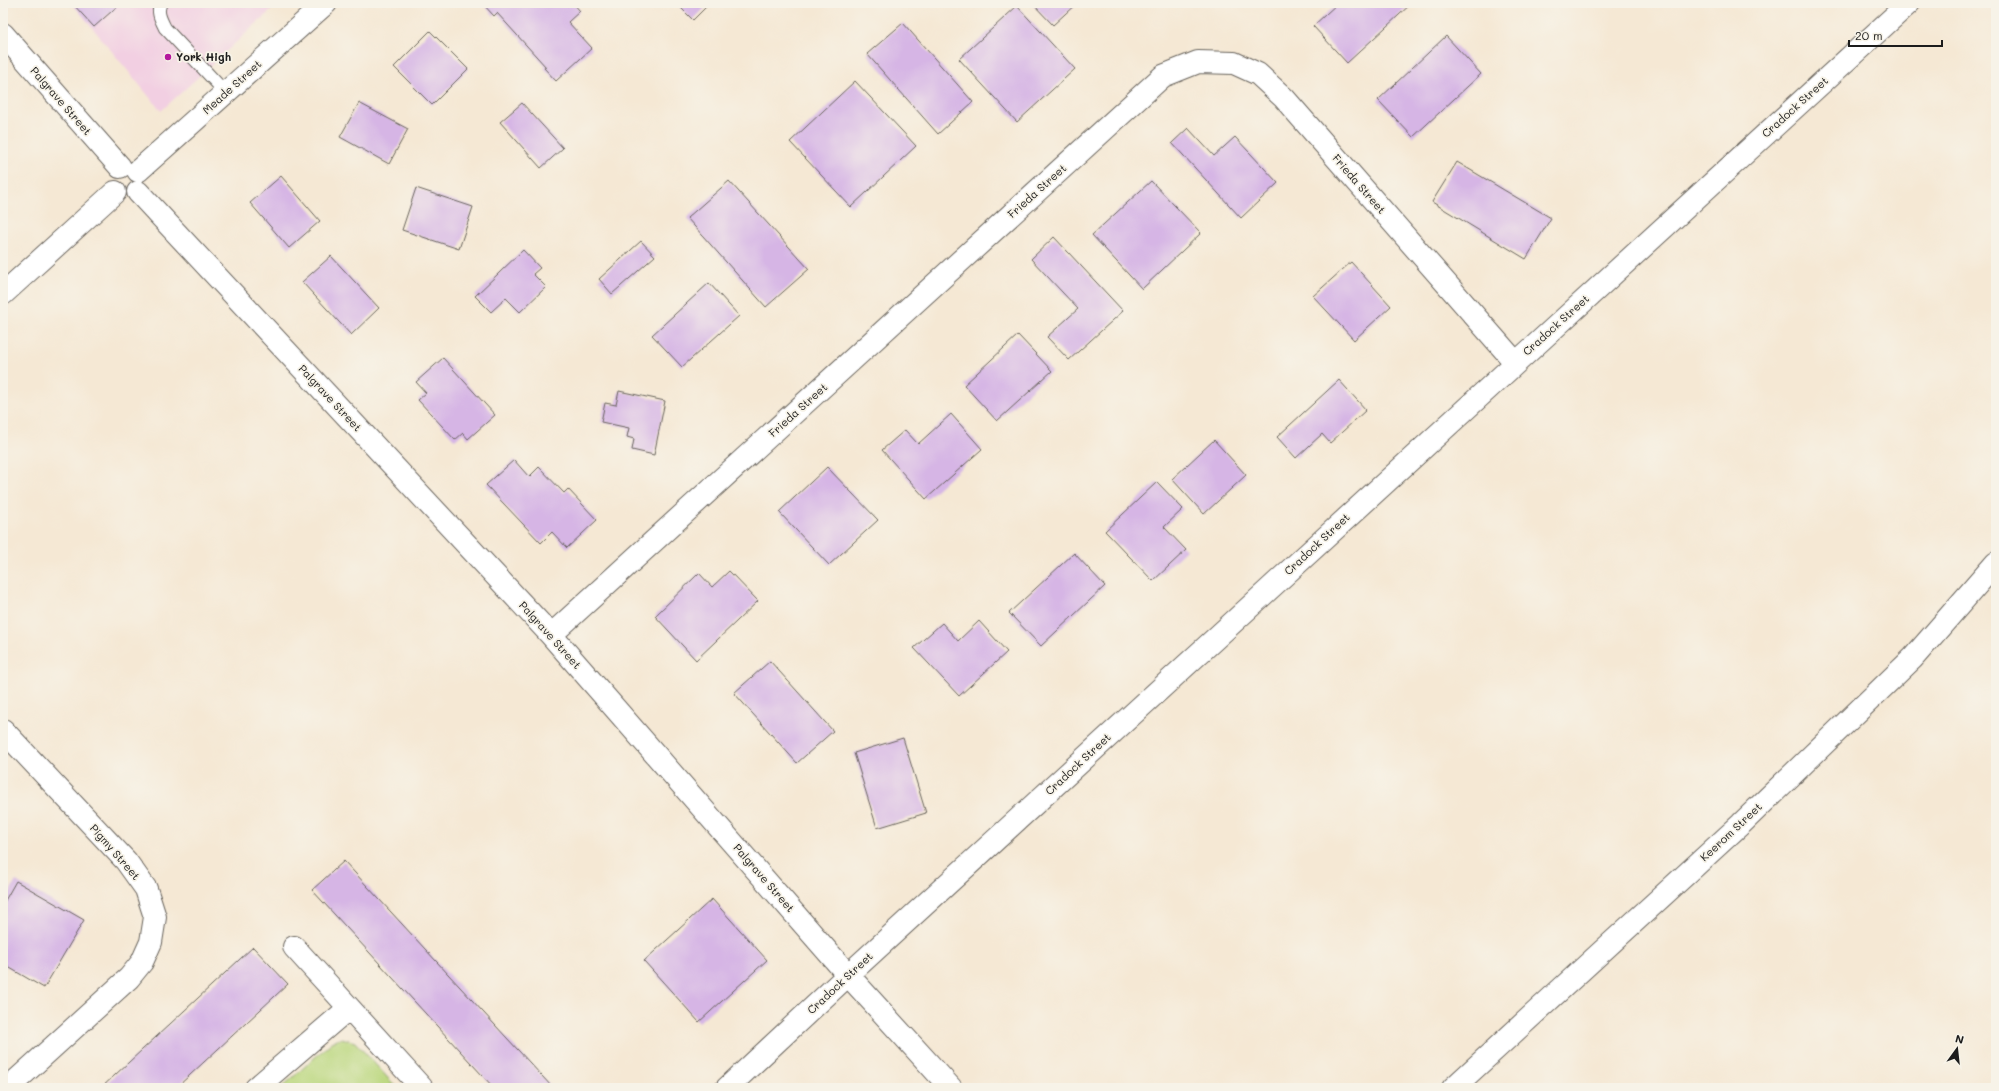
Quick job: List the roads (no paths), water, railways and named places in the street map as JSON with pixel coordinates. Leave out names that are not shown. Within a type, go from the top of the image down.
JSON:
[{"type":"street","name":"Meade Street","points":[[129,169],[226,93],[326,3]]},
{"type":"street","name":"Cradock Street","points":[[727,1088],[1515,362],[1909,3]]},
{"type":"street","name":"Palgrave Street","points":[[3,34],[129,169]]},
{"type":"street","name":"Frieda Street","points":[[551,635],[1163,76],[1198,62],[1234,64],[1258,74],[1284,98],[1515,362]]},
{"type":"street","points":[[129,169],[142,182],[138,192],[126,197],[115,192],[111,181],[114,173],[129,169]]},
{"type":"street","points":[[3,294],[115,192]]},
{"type":"street","name":"Palgrave Street","points":[[138,192],[551,635],[848,975],[951,1088]]},
{"type":"street","name":"Keerom Street","points":[[1453,1088],[1741,824],[1913,658],[1996,563]]},
{"type":"street","name":"Pigmy Street","points":[[3,730],[126,861],[146,889],[155,917],[151,942],[142,962],[128,978],[8,1088]]},
{"type":"street","points":[[294,947],[422,1088]]},
{"type":"street","points":[[256,1088],[349,1008]]},
{"type":"lane","points":[[161,3],[159,7],[160,18],[165,28],[226,93]]},
{"type":"place","name":"York High","points":[[168,57]]}]
